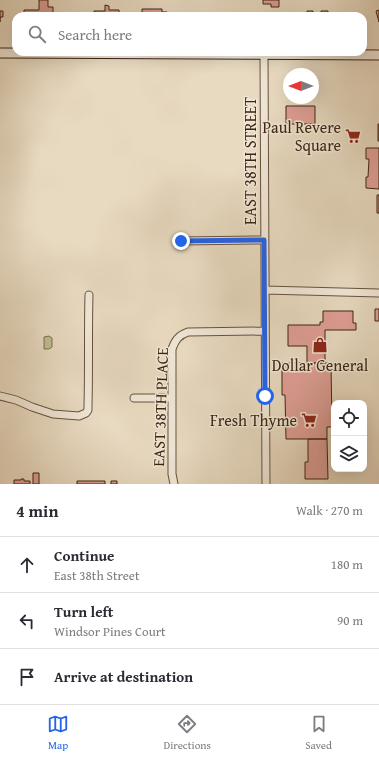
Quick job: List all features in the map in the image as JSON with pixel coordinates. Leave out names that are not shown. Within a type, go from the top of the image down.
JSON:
[{"type":"main road","points":[[0,53],[12,53]]},
{"type":"main road","points":[[367,55],[379,55]]},
{"type":"street","name":"EAST 38TH STREET","points":[[264,56],[266,484]]},
{"type":"street","points":[[181,241],[264,240]]},
{"type":"street","points":[[265,290],[379,293]]},
{"type":"street","points":[[0,396],[16,400],[53,414],[79,416],[86,413],[88,410],[89,295]]},
{"type":"street","name":"EAST 38TH PLACE","points":[[174,484],[172,474],[172,349],[174,344],[180,335],[193,331],[265,331]]},
{"type":"street","points":[[134,398],[172,398]]},
{"type":"green space","points":[[49,336],[52,338],[52,347],[49,349],[44,349],[44,337]]},
{"type":"building","points":[[39,0],[48,0],[48,7],[53,7],[53,12],[24,12],[24,10],[39,10]]},
{"type":"building","points":[[263,0],[279,0],[279,7],[271,7],[271,4],[263,4]]},
{"type":"building","points":[[105,5],[109,6],[109,10],[119,10],[119,12],[94,12],[105,11]]},
{"type":"building","points":[[142,9],[162,9],[162,12],[142,12]]},
{"type":"building","points":[[379,10],[379,22],[376,11]]},
{"type":"building","points":[[0,11],[3,11],[3,17],[0,17]]},
{"type":"building","points":[[286,106],[315,106],[315,124],[286,124]]},
{"type":"building","points":[[379,124],[379,141],[378,141]]},
{"type":"building","points":[[366,148],[379,148],[379,189],[366,188],[369,159],[366,159]]},
{"type":"building","points":[[377,195],[379,195],[379,213],[377,213]]},
{"type":"building","points":[[375,309],[379,309],[379,321],[375,321]]},
{"type":"building","points":[[323,311],[353,311],[353,323],[356,323],[356,330],[325,330],[325,363],[307,363],[307,346],[288,346],[288,325],[320,325],[320,322],[323,322]]},
{"type":"building","points":[[282,363],[331,363],[331,427],[327,427],[327,439],[286,439],[285,395],[282,395]]},
{"type":"building","points":[[308,439],[327,439],[328,479],[305,479],[305,462],[308,462]]},
{"type":"building","points":[[33,473],[39,473],[39,484],[33,484]]},
{"type":"building","points":[[24,479],[24,481],[30,481],[30,484],[14,484],[14,480]]},
{"type":"building","points":[[77,481],[105,481],[105,484],[77,484]]},
{"type":"building","points":[[111,481],[117,481],[117,484],[111,484]]},
{"type":"place","name":"Paul Revere Square","points":[[353,136]]},
{"type":"place","name":"Dollar General","points":[[320,345]]},
{"type":"place","name":"Fresh Thyme","points":[[309,420]]},
{"type":"route","points":[[181,241],[264,240],[265,396]]}]
